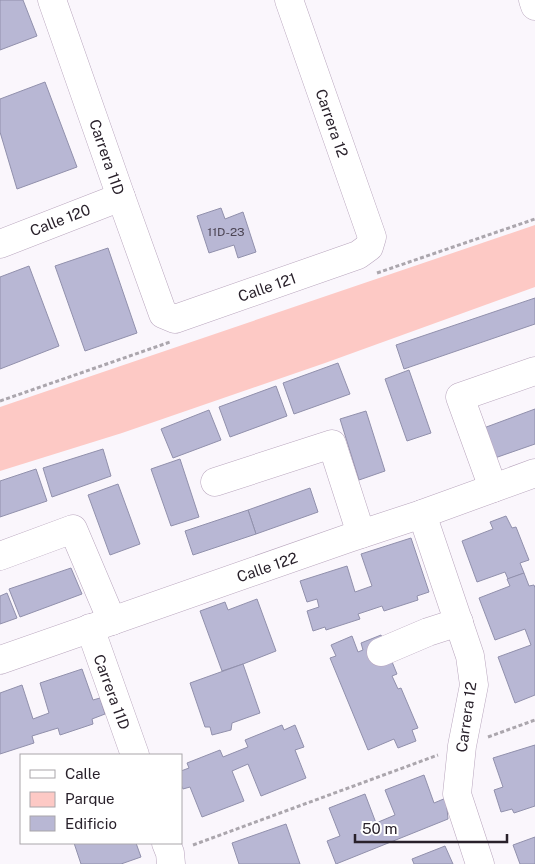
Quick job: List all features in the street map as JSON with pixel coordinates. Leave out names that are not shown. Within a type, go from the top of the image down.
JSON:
[{"type":"street","name":"Carrera 11D","points":[[52,0],[163,314]]},
{"type":"street","name":"Carrera 12","points":[[290,0],[372,237],[369,247]]},
{"type":"street","points":[[533,0],[535,6]]},
{"type":"street","name":"Calle 120","points":[[0,244],[121,197]]},
{"type":"street","name":"Calle 121","points":[[163,314],[175,319],[358,256],[369,247]]},
{"type":"street","points":[[493,488],[460,398],[535,371]]},
{"type":"street","points":[[215,482],[332,444],[361,534]]},
{"type":"street","name":"Calle 122","points":[[0,660],[535,473]]},
{"type":"street","name":"Carrera 12","points":[[422,514],[470,656],[474,685],[462,746],[457,794],[480,864]]},
{"type":"street","name":"Carrera 11D","points":[[0,556],[73,529],[101,625],[135,754]]},
{"type":"street","points":[[381,652],[428,632],[459,622]]},
{"type":"path","points":[[169,853],[535,720]]},
{"type":"green space","points":[[535,225],[535,287],[325,363],[122,433],[0,471],[0,407]]},
{"type":"building","points":[[0,0],[23,0],[37,36],[0,50]]},
{"type":"building","points":[[45,82],[77,167],[17,189],[0,132],[0,99]]},
{"type":"building","points":[[221,208],[225,219],[243,212],[256,252],[238,258],[234,245],[209,253],[197,216]]},
{"type":"building","points":[[108,248],[137,333],[85,351],[55,266]]},
{"type":"building","points":[[29,266],[59,346],[0,369],[0,277]]},
{"type":"building","points":[[535,298],[535,324],[404,369],[396,345]]},
{"type":"building","points":[[338,363],[350,394],[294,414],[283,383]]},
{"type":"building","points":[[409,370],[431,433],[407,441],[385,379]]},
{"type":"building","points":[[276,386],[287,416],[230,437],[219,407]]},
{"type":"building","points":[[535,409],[535,444],[492,459],[481,429]]},
{"type":"building","points":[[209,410],[221,440],[173,458],[161,429]]},
{"type":"building","points":[[366,411],[385,471],[359,480],[340,419]]},
{"type":"building","points":[[103,449],[111,476],[52,497],[43,468]]},
{"type":"building","points":[[180,459],[199,517],[171,526],[151,469]]},
{"type":"building","points":[[36,469],[47,501],[0,517],[0,481]]},
{"type":"building","points":[[118,484],[140,544],[110,555],[88,495]]},
{"type":"building","points":[[310,488],[318,512],[256,534],[248,510]]},
{"type":"building","points":[[248,510],[256,534],[193,555],[185,531]]},
{"type":"building","points":[[506,516],[512,528],[516,527],[529,560],[520,563],[524,573],[508,579],[505,572],[477,582],[462,541],[493,529],[490,522]]},
{"type":"building","points":[[411,538],[429,592],[417,596],[418,600],[384,611],[382,606],[358,614],[360,619],[326,630],[325,627],[313,631],[307,611],[319,607],[317,599],[307,602],[300,581],[347,566],[355,592],[372,586],[361,554]]},
{"type":"building","points":[[71,568],[82,594],[20,617],[9,589]]},
{"type":"building","points":[[524,573],[529,586],[534,585],[535,588],[535,695],[515,703],[498,657],[531,645],[525,629],[495,640],[479,598],[510,586],[507,579]]},
{"type":"building","points":[[7,593],[17,618],[0,624],[0,596]]},
{"type":"building","points":[[257,599],[276,651],[222,671],[200,611],[225,602],[228,610]]},
{"type":"building","points":[[381,635],[397,674],[392,676],[398,689],[401,688],[418,728],[412,730],[416,741],[398,748],[394,739],[368,750],[330,658],[336,656],[331,645],[352,636],[358,652],[363,650],[361,643]]},
{"type":"building","points":[[243,664],[260,713],[232,723],[231,730],[212,735],[210,727],[205,727],[190,683]]},
{"type":"building","points":[[82,669],[93,700],[100,698],[105,714],[92,719],[93,724],[60,735],[58,728],[32,736],[34,743],[0,754],[0,693],[22,685],[33,719],[49,713],[40,683]]},
{"type":"building","points":[[282,725],[284,730],[295,725],[304,747],[295,750],[306,778],[261,796],[248,764],[232,771],[244,801],[202,817],[190,787],[183,789],[182,787],[182,771],[189,768],[187,763],[220,750],[223,757],[248,747],[245,740]]},
{"type":"building","points":[[535,745],[535,806],[514,813],[512,809],[501,812],[494,790],[503,787],[493,758]]},
{"type":"building","points":[[424,775],[434,803],[446,798],[448,819],[336,864],[327,841],[340,836],[329,808],[365,794],[376,823],[395,815],[385,790]]},
{"type":"building","points":[[286,824],[300,864],[239,864],[232,843]]},
{"type":"building","points":[[535,837],[535,864],[520,864],[513,845]]},
{"type":"building","points":[[74,844],[136,844],[141,857],[121,864],[81,864]]},
{"type":"building","points":[[445,846],[453,864],[414,864],[412,859]]}]
